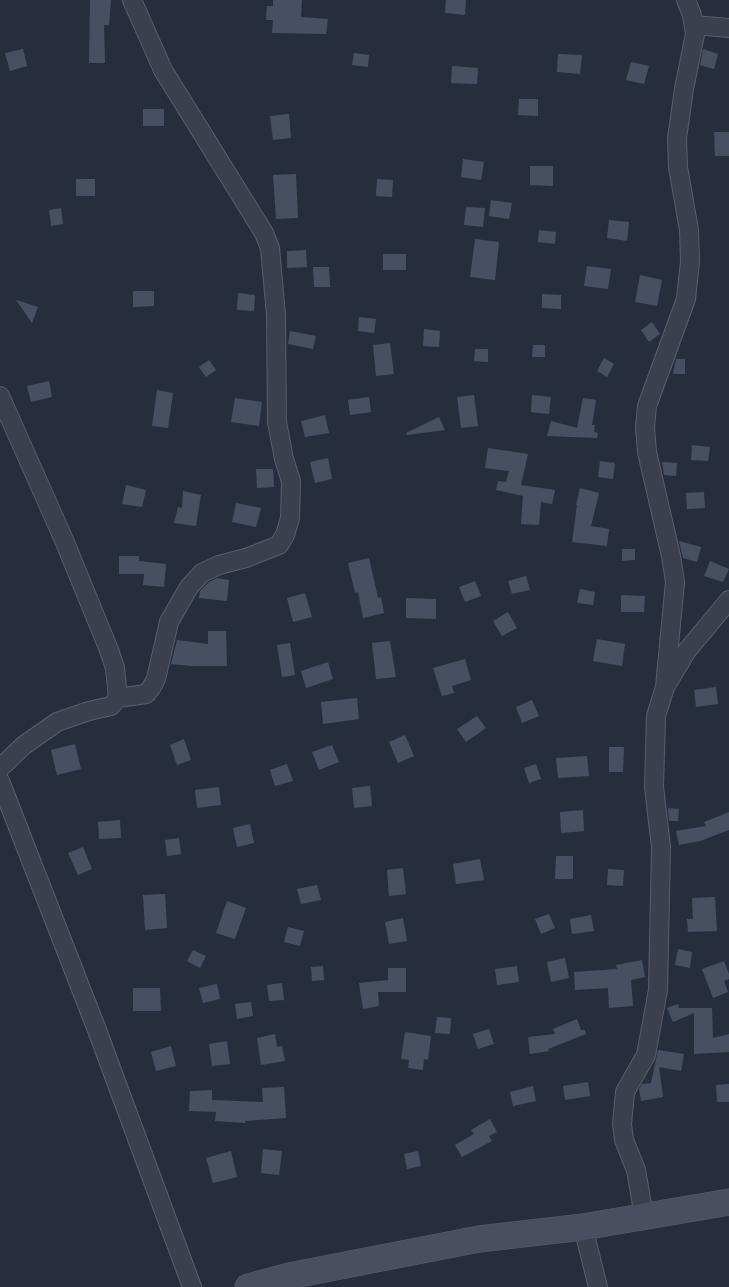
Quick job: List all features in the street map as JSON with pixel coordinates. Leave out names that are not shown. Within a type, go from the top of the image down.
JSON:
[{"type":"main road","points":[[248,1287],[289,1276],[479,1239],[583,1227],[729,1202]]},
{"type":"street","points":[[0,768],[23,746],[57,722],[111,706],[118,698],[146,694],[156,679],[169,622],[189,586],[202,573],[279,545],[288,526],[291,480],[284,459],[278,422],[276,315],[270,248],[264,233],[163,70],[132,0]]},
{"type":"street","points":[[644,1216],[636,1170],[624,1140],[622,1124],[625,1092],[646,1056],[658,990],[661,847],[654,787],[656,716],[665,687],[675,582],[647,452],[645,427],[648,406],[686,299],[690,262],[689,230],[678,167],[677,138],[695,34],[686,0]]},
{"type":"street","points":[[694,25],[729,28]]},
{"type":"street","points":[[0,396],[64,540],[109,650],[115,668],[118,698]]},
{"type":"street","points":[[665,687],[686,652],[729,600]]},
{"type":"street","points":[[0,781],[97,1030],[192,1287]]},
{"type":"street","points":[[583,1227],[598,1287]]},
{"type":"building","points":[[90,0],[111,0],[109,25],[104,25],[105,63],[89,63]]},
{"type":"building","points":[[273,0],[302,0],[301,17],[328,19],[326,34],[272,33],[273,20],[266,20],[267,6],[273,6]]},
{"type":"building","points":[[446,0],[466,0],[465,15],[445,13]]},
{"type":"building","points":[[23,49],[27,66],[10,71],[5,53]]},
{"type":"building","points":[[703,49],[718,54],[714,69],[700,65]]},
{"type":"building","points":[[354,53],[369,55],[368,67],[352,65]]},
{"type":"building","points":[[558,54],[582,55],[580,74],[557,72]]},
{"type":"building","points":[[631,62],[649,66],[644,84],[626,80]]},
{"type":"building","points":[[452,66],[478,68],[477,84],[451,83]]},
{"type":"building","points":[[519,99],[538,99],[538,116],[518,115]]},
{"type":"building","points":[[143,109],[164,109],[164,126],[143,126]]},
{"type":"building","points":[[289,114],[291,138],[273,140],[270,116]]},
{"type":"building","points":[[714,132],[729,132],[729,156],[715,156]]},
{"type":"building","points":[[463,159],[484,162],[481,180],[461,177]]},
{"type":"building","points":[[530,166],[553,166],[553,186],[530,185]]},
{"type":"building","points":[[296,174],[298,218],[276,219],[273,175]]},
{"type":"building","points":[[76,179],[95,179],[95,196],[76,196]]},
{"type":"building","points":[[377,179],[393,180],[392,197],[376,196]]},
{"type":"building","points":[[491,200],[512,203],[509,219],[489,216]]},
{"type":"building","points":[[466,207],[485,208],[483,227],[464,225]]},
{"type":"building","points":[[61,208],[63,224],[51,226],[49,210]]},
{"type":"building","points":[[609,220],[629,222],[627,241],[607,238]]},
{"type":"building","points":[[539,230],[556,232],[555,244],[538,242]]},
{"type":"building","points":[[475,239],[499,242],[495,280],[470,277]]},
{"type":"building","points":[[306,250],[307,267],[287,268],[287,251]]},
{"type":"building","points":[[383,254],[406,254],[406,270],[383,270]]},
{"type":"building","points":[[587,266],[611,269],[608,289],[584,286]]},
{"type":"building","points":[[313,267],[329,267],[330,287],[314,287]]},
{"type":"building","points":[[640,275],[662,280],[657,306],[635,302]]},
{"type":"building","points":[[133,291],[154,291],[154,306],[133,307]]},
{"type":"building","points":[[238,293],[255,295],[254,311],[237,310]]},
{"type":"building","points":[[542,294],[561,295],[561,309],[542,308]]},
{"type":"building","points":[[16,300],[38,307],[32,323]]},
{"type":"building","points":[[359,317],[376,319],[374,333],[358,331]]},
{"type":"building","points":[[652,322],[660,334],[649,342],[641,330]]},
{"type":"building","points":[[424,329],[440,331],[439,347],[423,346]]},
{"type":"building","points":[[290,331],[316,336],[313,349],[288,344]]},
{"type":"building","points":[[390,343],[394,374],[376,376],[373,345]]},
{"type":"building","points":[[533,345],[545,345],[545,357],[532,357]]},
{"type":"building","points":[[475,349],[488,349],[488,362],[474,361]]},
{"type":"building","points":[[604,358],[614,364],[607,377],[597,371]]},
{"type":"building","points":[[676,359],[685,359],[685,374],[673,374]]},
{"type":"building","points":[[209,360],[216,370],[206,377],[199,367]]},
{"type":"building","points":[[49,381],[52,397],[31,402],[27,386]]},
{"type":"building","points":[[157,390],[173,393],[168,428],[152,426]]},
{"type":"building","points":[[474,395],[478,426],[461,428],[457,397]]},
{"type":"building","points":[[532,395],[551,397],[549,414],[531,412]]},
{"type":"building","points":[[369,397],[371,412],[350,415],[348,400]]},
{"type":"building","points":[[235,398],[262,402],[259,426],[231,422]]},
{"type":"building","points":[[583,398],[596,400],[592,425],[595,425],[594,432],[598,433],[597,438],[547,436],[551,421],[577,428]]},
{"type":"building","points":[[325,415],[329,433],[305,437],[301,421]]},
{"type":"building","points":[[439,417],[445,430],[407,435],[406,433]]},
{"type":"building","points":[[692,445],[710,447],[708,461],[691,460]]},
{"type":"building","points":[[488,448],[528,454],[521,485],[555,490],[552,504],[541,502],[539,525],[521,524],[523,496],[496,490],[498,481],[506,482],[509,471],[485,468]]},
{"type":"building","points":[[328,458],[332,479],[315,483],[310,462]]},
{"type":"building","points":[[600,461],[615,463],[613,479],[598,477]]},
{"type":"building","points":[[662,462],[677,463],[676,476],[664,475]]},
{"type":"building","points":[[256,469],[273,469],[274,487],[257,488]]},
{"type":"building","points":[[126,485],[146,490],[142,507],[122,504]]},
{"type":"building","points":[[580,488],[599,493],[591,526],[609,529],[607,546],[572,542]]},
{"type":"building","points":[[183,491],[201,495],[196,526],[174,523],[178,507],[182,508]]},
{"type":"building","points":[[704,492],[705,508],[687,509],[686,493]]},
{"type":"building","points":[[236,503],[261,508],[256,527],[232,522]]},
{"type":"building","points":[[679,541],[701,547],[697,562],[683,558]]},
{"type":"building","points":[[622,549],[635,549],[635,560],[622,561]]},
{"type":"building","points":[[119,556],[139,556],[139,561],[166,564],[164,587],[143,585],[144,574],[119,574]]},
{"type":"building","points":[[369,558],[378,598],[381,597],[384,613],[363,618],[358,592],[355,593],[348,563]]},
{"type":"building","points":[[710,561],[729,569],[723,582],[704,576]]},
{"type":"building","points":[[526,576],[530,590],[512,594],[508,581]]},
{"type":"building","points":[[217,578],[229,580],[227,601],[199,598],[200,591]]},
{"type":"building","points":[[475,581],[481,596],[465,602],[459,587]]},
{"type":"building","points":[[580,589],[595,592],[593,605],[577,603]]},
{"type":"building","points":[[305,593],[312,617],[293,622],[287,598]]},
{"type":"building","points":[[621,595],[645,596],[644,612],[621,612]]},
{"type":"building","points":[[406,598],[436,599],[436,619],[406,618]]},
{"type":"building","points":[[508,612],[517,628],[502,636],[493,621]]},
{"type":"building","points":[[208,631],[226,631],[227,666],[171,664],[177,640],[208,644]]},
{"type":"building","points":[[597,639],[625,644],[622,666],[593,661]]},
{"type":"building","points":[[390,641],[396,677],[376,679],[372,643]]},
{"type":"building","points":[[290,643],[295,675],[282,677],[277,645]]},
{"type":"building","points":[[465,659],[471,680],[452,686],[454,693],[442,696],[433,668]]},
{"type":"building","points":[[328,662],[333,679],[306,688],[301,671]]},
{"type":"building","points":[[716,687],[718,704],[696,707],[694,690]]},
{"type":"building","points":[[357,698],[359,719],[323,724],[321,702]]},
{"type":"building","points":[[532,700],[539,716],[522,723],[516,707]]},
{"type":"building","points":[[477,716],[486,728],[466,742],[457,729]]},
{"type":"building","points":[[405,735],[414,756],[398,763],[389,742]]},
{"type":"building","points":[[184,739],[191,760],[177,765],[170,745]]},
{"type":"building","points":[[75,744],[81,769],[57,775],[51,750]]},
{"type":"building","points":[[332,745],[339,762],[319,770],[312,752]]},
{"type":"building","points":[[609,747],[624,747],[623,772],[609,772]]},
{"type":"building","points":[[587,756],[589,776],[558,778],[556,758]]},
{"type":"building","points":[[287,764],[293,781],[275,786],[270,770]]},
{"type":"building","points":[[536,764],[541,779],[529,783],[524,768]]},
{"type":"building","points":[[370,786],[372,806],[354,808],[352,788]]},
{"type":"building","points":[[219,787],[221,805],[197,808],[195,790]]},
{"type":"building","points":[[668,808],[679,809],[678,821],[669,821]]},
{"type":"building","points":[[583,810],[584,831],[561,833],[560,812]]},
{"type":"building","points":[[729,812],[729,830],[700,841],[679,845],[676,831],[706,826],[704,822]]},
{"type":"building","points":[[120,820],[121,838],[99,839],[98,822]]},
{"type":"building","points":[[250,824],[254,843],[237,847],[233,828]]},
{"type":"building","points":[[179,838],[181,854],[167,856],[165,840]]},
{"type":"building","points":[[83,847],[92,869],[78,875],[68,853]]},
{"type":"building","points":[[556,856],[573,856],[573,879],[555,879]]},
{"type":"building","points":[[480,859],[484,880],[456,884],[453,864]]},
{"type":"building","points":[[403,868],[406,894],[389,896],[387,870]]},
{"type":"building","points":[[608,869],[624,870],[623,886],[607,885]]},
{"type":"building","points":[[317,885],[321,900],[301,904],[297,889]]},
{"type":"building","points":[[165,894],[167,928],[145,930],[143,895]]},
{"type":"building","points":[[715,897],[717,931],[688,932],[687,919],[693,919],[692,898]]},
{"type":"building","points":[[227,901],[246,908],[235,939],[216,933]]},
{"type":"building","points":[[549,914],[555,928],[541,934],[535,919]]},
{"type":"building","points":[[591,915],[594,931],[572,934],[570,919]]},
{"type":"building","points":[[403,918],[407,941],[389,944],[385,922]]},
{"type":"building","points":[[288,927],[304,931],[300,946],[284,942]]},
{"type":"building","points":[[678,949],[692,952],[690,968],[675,965]]},
{"type":"building","points":[[193,950],[206,956],[200,968],[187,961]]},
{"type":"building","points":[[565,958],[569,978],[551,982],[547,962]]},
{"type":"building","points":[[642,960],[645,977],[631,980],[633,1006],[609,1008],[608,988],[575,990],[574,972],[617,969],[616,965]]},
{"type":"building","points":[[724,961],[729,974],[729,979],[724,981],[728,992],[713,998],[702,969]]},
{"type":"building","points":[[323,966],[324,980],[312,981],[311,967]]},
{"type":"building","points":[[517,966],[519,982],[497,985],[495,969]]},
{"type":"building","points":[[388,968],[406,968],[406,992],[378,992],[379,1006],[363,1009],[359,983],[388,980]]},
{"type":"building","points":[[282,983],[284,1000],[269,1001],[267,985]]},
{"type":"building","points":[[217,984],[220,999],[203,1003],[199,988]]},
{"type":"building","points":[[133,988],[160,988],[161,1011],[133,1011]]},
{"type":"building","points":[[251,1002],[253,1016],[237,1019],[235,1004]]},
{"type":"building","points":[[678,1004],[679,1008],[712,1008],[713,1038],[729,1034],[729,1052],[694,1054],[694,1013],[673,1022],[667,1008]]},
{"type":"building","points":[[437,1017],[451,1018],[450,1034],[435,1033]]},
{"type":"building","points":[[577,1019],[581,1030],[585,1030],[586,1034],[548,1049],[549,1051],[530,1054],[528,1037],[555,1034],[553,1029]]},
{"type":"building","points":[[489,1029],[494,1044],[478,1049],[473,1034]]},
{"type":"building","points":[[405,1032],[431,1036],[428,1060],[424,1059],[423,1070],[408,1068],[409,1060],[401,1059]]},
{"type":"building","points":[[275,1034],[277,1047],[282,1046],[285,1061],[261,1065],[257,1038]]},
{"type":"building","points":[[227,1041],[230,1064],[212,1066],[209,1044]]},
{"type":"building","points":[[171,1046],[176,1066],[156,1071],[151,1052]]},
{"type":"building","points":[[658,1050],[684,1054],[681,1071],[659,1067],[663,1097],[641,1101],[639,1089],[642,1084],[651,1083]]},
{"type":"building","points":[[588,1082],[590,1096],[565,1100],[563,1086]]},
{"type":"building","points":[[729,1084],[729,1102],[717,1102],[716,1085]]},
{"type":"building","points":[[533,1086],[536,1101],[513,1106],[510,1092]]},
{"type":"building","points":[[284,1087],[286,1118],[245,1121],[245,1123],[215,1121],[216,1112],[189,1111],[190,1091],[212,1090],[212,1100],[263,1102],[262,1088]]},
{"type":"building","points":[[490,1119],[497,1132],[489,1136],[492,1141],[462,1157],[455,1145],[474,1134],[471,1130]]},
{"type":"building","points":[[263,1149],[282,1151],[279,1175],[261,1173]]},
{"type":"building","points":[[231,1151],[237,1177],[213,1183],[206,1158]]},
{"type":"building","points":[[418,1151],[421,1166],[407,1169],[404,1154]]}]
